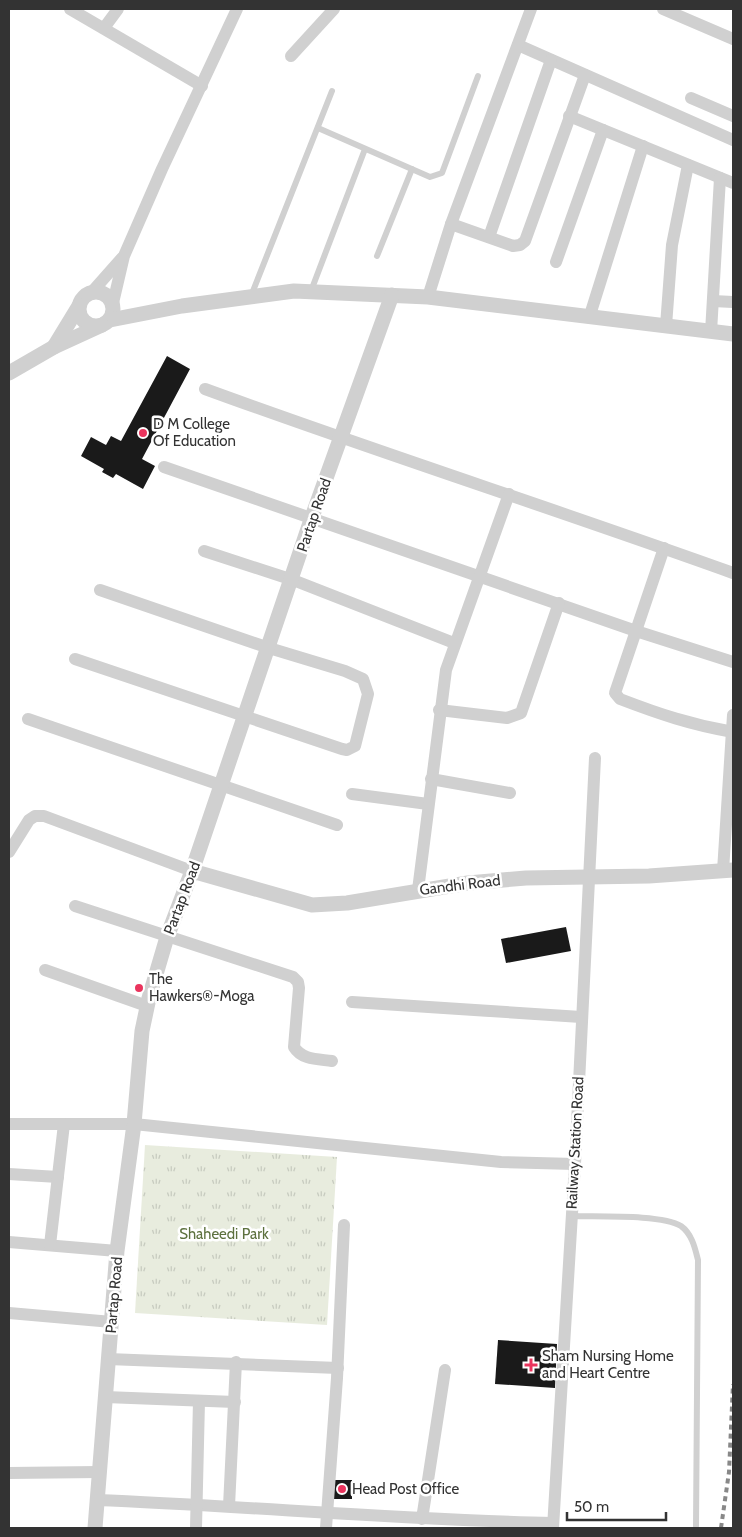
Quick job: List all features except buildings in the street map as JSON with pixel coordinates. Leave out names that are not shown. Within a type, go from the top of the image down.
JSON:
[{"type":"street","points":[[70,9],[202,86]]},
{"type":"street","points":[[104,28],[118,9]]},
{"type":"street","points":[[9,373],[54,347],[106,323],[113,312],[113,303],[124,256],[162,169],[237,9]]},
{"type":"street","points":[[292,56],[334,9]]},
{"type":"street","points":[[428,297],[452,224],[531,9]]},
{"type":"street","points":[[663,9],[733,39]]},
{"type":"street","points":[[518,45],[733,140]]},
{"type":"street","points":[[489,237],[551,60]]},
{"type":"street","points":[[452,224],[514,246],[520,245],[525,241],[585,75]]},
{"type":"street","points":[[691,98],[733,116]]},
{"type":"street","points":[[569,116],[733,183]]},
{"type":"street","points":[[556,262],[603,130]]},
{"type":"street","points":[[590,316],[643,146]]},
{"type":"street","points":[[666,326],[672,245],[688,165]]},
{"type":"street","points":[[711,332],[720,178]]},
{"type":"street","points":[[54,347],[83,298],[90,293],[124,256]]},
{"type":"street","points":[[79,306],[80,315],[85,322],[93,326],[182,306],[294,291],[392,295],[428,297],[733,334]]},
{"type":"street","points":[[90,293],[100,292],[108,296],[113,303]]},
{"type":"street","name":"Partap Road","points":[[95,1528],[118,1251],[134,1124],[142,1031],[148,1006],[166,938],[192,871],[312,517],[392,295]]},
{"type":"street","points":[[713,301],[733,302]]},
{"type":"street","points":[[205,389],[341,439],[509,494],[733,573]]},
{"type":"street","points":[[164,467],[636,631],[733,662]]},
{"type":"street","points":[[418,890],[439,710],[446,670],[454,643],[481,576],[509,494]]},
{"type":"street","points":[[664,548],[616,689],[617,696],[664,716],[694,726],[732,732]]},
{"type":"street","points":[[204,551],[292,580],[454,643]]},
{"type":"street","points":[[74,659],[342,749],[351,748],[357,740],[368,694],[363,679],[345,671],[269,648],[100,590]]},
{"type":"street","points":[[439,710],[508,718],[521,713],[559,603]]},
{"type":"street","points":[[728,870],[733,715]]},
{"type":"street","points":[[28,720],[337,825]]},
{"type":"street","name":"Railway Station Road","points":[[553,1526],[575,1164],[595,758]]},
{"type":"street","points":[[431,779],[510,793]]},
{"type":"street","points":[[352,794],[428,804]]},
{"type":"street","points":[[9,852],[29,820],[35,816],[44,816],[192,871]]},
{"type":"street","name":"Gandhi Road","points":[[192,871],[312,905],[347,903],[418,890],[526,878],[589,878],[728,870]]},
{"type":"street","points":[[75,906],[166,938],[292,977],[298,982],[300,988],[294,1047],[298,1053],[307,1058],[332,1061]]},
{"type":"street","points":[[45,970],[148,1006]]},
{"type":"street","points":[[352,1002],[581,1017]]},
{"type":"street","points":[[9,1124],[134,1124],[502,1162],[575,1164]]},
{"type":"street","points":[[50,1245],[64,1124]]},
{"type":"street","points":[[9,1174],[58,1177]]},
{"type":"street","points":[[326,1528],[338,1368],[344,1225]]},
{"type":"street","points":[[9,1242],[118,1251]]},
{"type":"street","points":[[9,1313],[112,1322]]},
{"type":"street","points":[[108,1359],[236,1362],[338,1368]]},
{"type":"street","points":[[229,1506],[236,1362]]},
{"type":"street","points":[[422,1519],[445,1370]]},
{"type":"street","points":[[105,1397],[235,1402]]},
{"type":"street","points":[[196,1528],[198,1401]]},
{"type":"street","points":[[9,1473],[99,1472]]},
{"type":"street","points":[[96,1500],[327,1512],[422,1519],[452,1525],[553,1526]]},
{"type":"lane","points":[[318,128],[430,176],[442,174],[478,76]]},
{"type":"lane","points":[[251,296],[332,91]]},
{"type":"lane","points":[[311,292],[365,149]]},
{"type":"lane","points":[[377,256],[412,169]]},
{"type":"lane","points":[[572,1216],[665,1220],[681,1226],[693,1240],[698,1260],[696,1526]]},
{"type":"green space","name":"Shaheedi Park","points":[[145,1145],[337,1157],[327,1325],[135,1313]]},
{"type":"railway","points":[[721,1528],[729,1472],[733,1384]]},
{"type":"place","name":"D M College Of Education","points":[[143,433]]},
{"type":"place","name":"The Hawkers®-Moga","points":[[139,988]]},
{"type":"place","name":"Sham Nursing Home and Heart Centre","points":[[531,1365]]},
{"type":"place","name":"Head Post Office","points":[[342,1489]]}]
